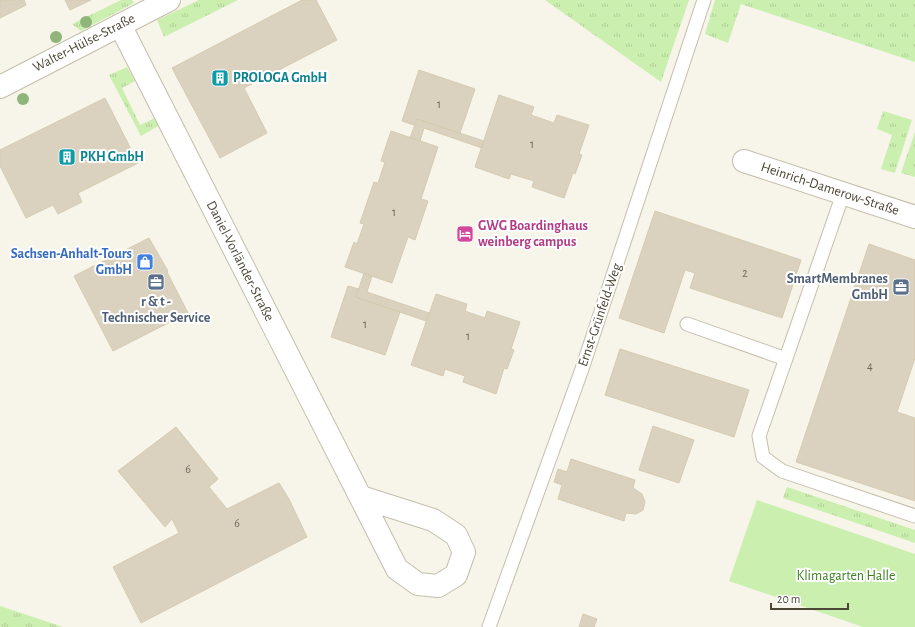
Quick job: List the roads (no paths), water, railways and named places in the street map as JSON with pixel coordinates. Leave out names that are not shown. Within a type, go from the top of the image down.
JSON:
[{"type":"street","name":"Walter-Hülse-Straße","points":[[0,86],[169,0]]},
{"type":"street","name":"Daniel-Vorländer-Straße","points":[[120,25],[397,569],[418,584],[438,586],[456,575],[464,552],[456,535],[434,520],[361,497]]},
{"type":"street","name":"Heinrich-Damerow-Straße","points":[[744,162],[915,217]]},
{"type":"lane","name":"Ernst-Grünfeld-Weg","points":[[489,627],[582,369],[704,0]]},
{"type":"lane","points":[[843,194],[760,436],[763,457],[782,471],[915,516]]},
{"type":"lane","points":[[687,324],[786,359]]},
{"type":"place","name":"PROLOGA GmbH","points":[[220,78]]},
{"type":"place","name":"PKH GmbH","points":[[67,157]]},
{"type":"place","name":"GWG Boardinghaus weinberg campus","points":[[465,234]]},
{"type":"place","name":"Sachsen-Anhalt-Tours GmbH","points":[[145,262]]},
{"type":"place","name":"r & t - Technischer Service","points":[[156,282]]},
{"type":"place","name":"SmartMembranes GmbH","points":[[901,287]]},
{"type":"park label","name":"Klimagarten Halle","points":[[846,576]]}]
